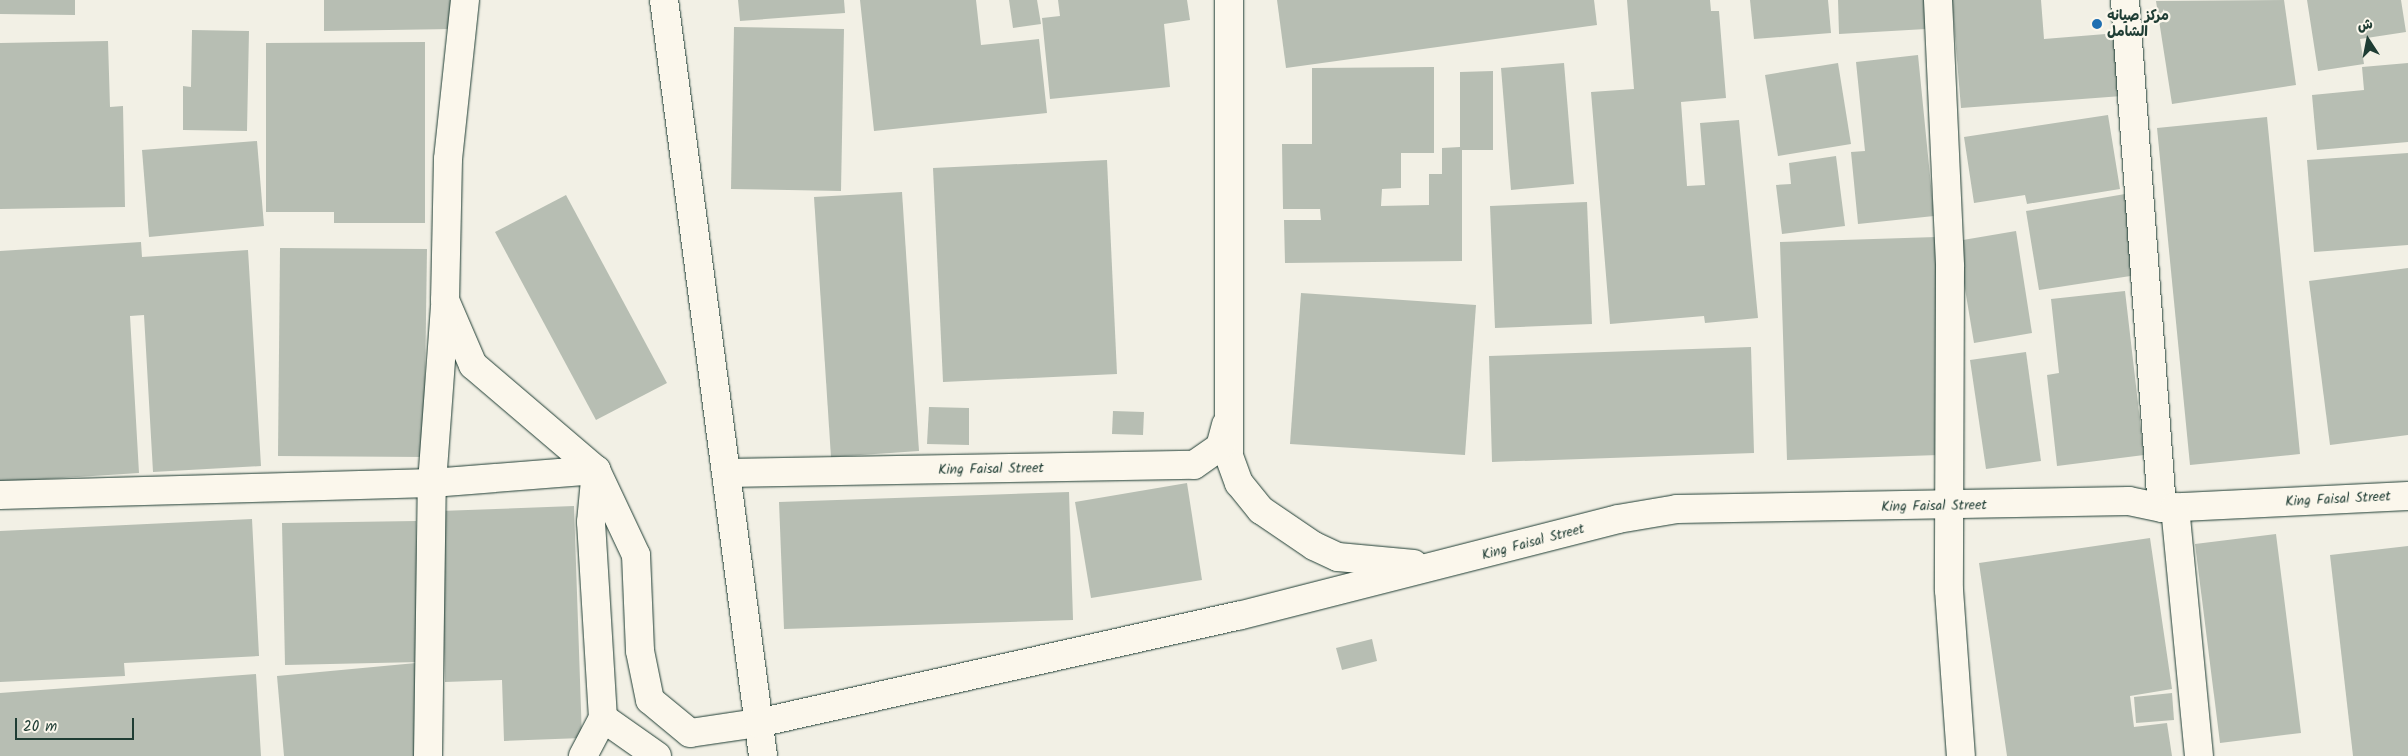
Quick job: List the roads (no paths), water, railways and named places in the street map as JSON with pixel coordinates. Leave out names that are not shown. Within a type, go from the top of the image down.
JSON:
[{"type":"street","points":[[428,756],[432,483],[445,300],[448,159],[464,0]]},
{"type":"street","points":[[664,0],[727,473],[762,756]]},
{"type":"street","points":[[1229,0],[1228,418],[1230,456],[1239,483],[1261,510],[1314,546],[1338,557],[1376,562],[1466,560]]},
{"type":"street","points":[[1938,0],[1950,267],[1948,506],[1962,756]]},
{"type":"street","points":[[2126,0],[2168,508],[2199,756]]},
{"type":"street","points":[[445,300],[473,366],[596,470],[636,555],[640,651],[650,700],[690,733],[758,723],[1466,560]]},
{"type":"street","name":"King Faisal Street","points":[[727,473],[1194,465],[1220,448],[1228,418]]},
{"type":"street","points":[[0,495],[432,483],[596,470]]},
{"type":"street","points":[[583,756],[603,718],[591,522],[596,470]]},
{"type":"street","name":"King Faisal Street","points":[[1466,560],[1618,519],[1677,509],[1948,506],[2129,501],[2168,508],[2408,496]]},
{"type":"street","points":[[603,718],[657,756]]},
{"type":"place","name":"مركز صيانه الشامل","points":[[2097,24]]}]
